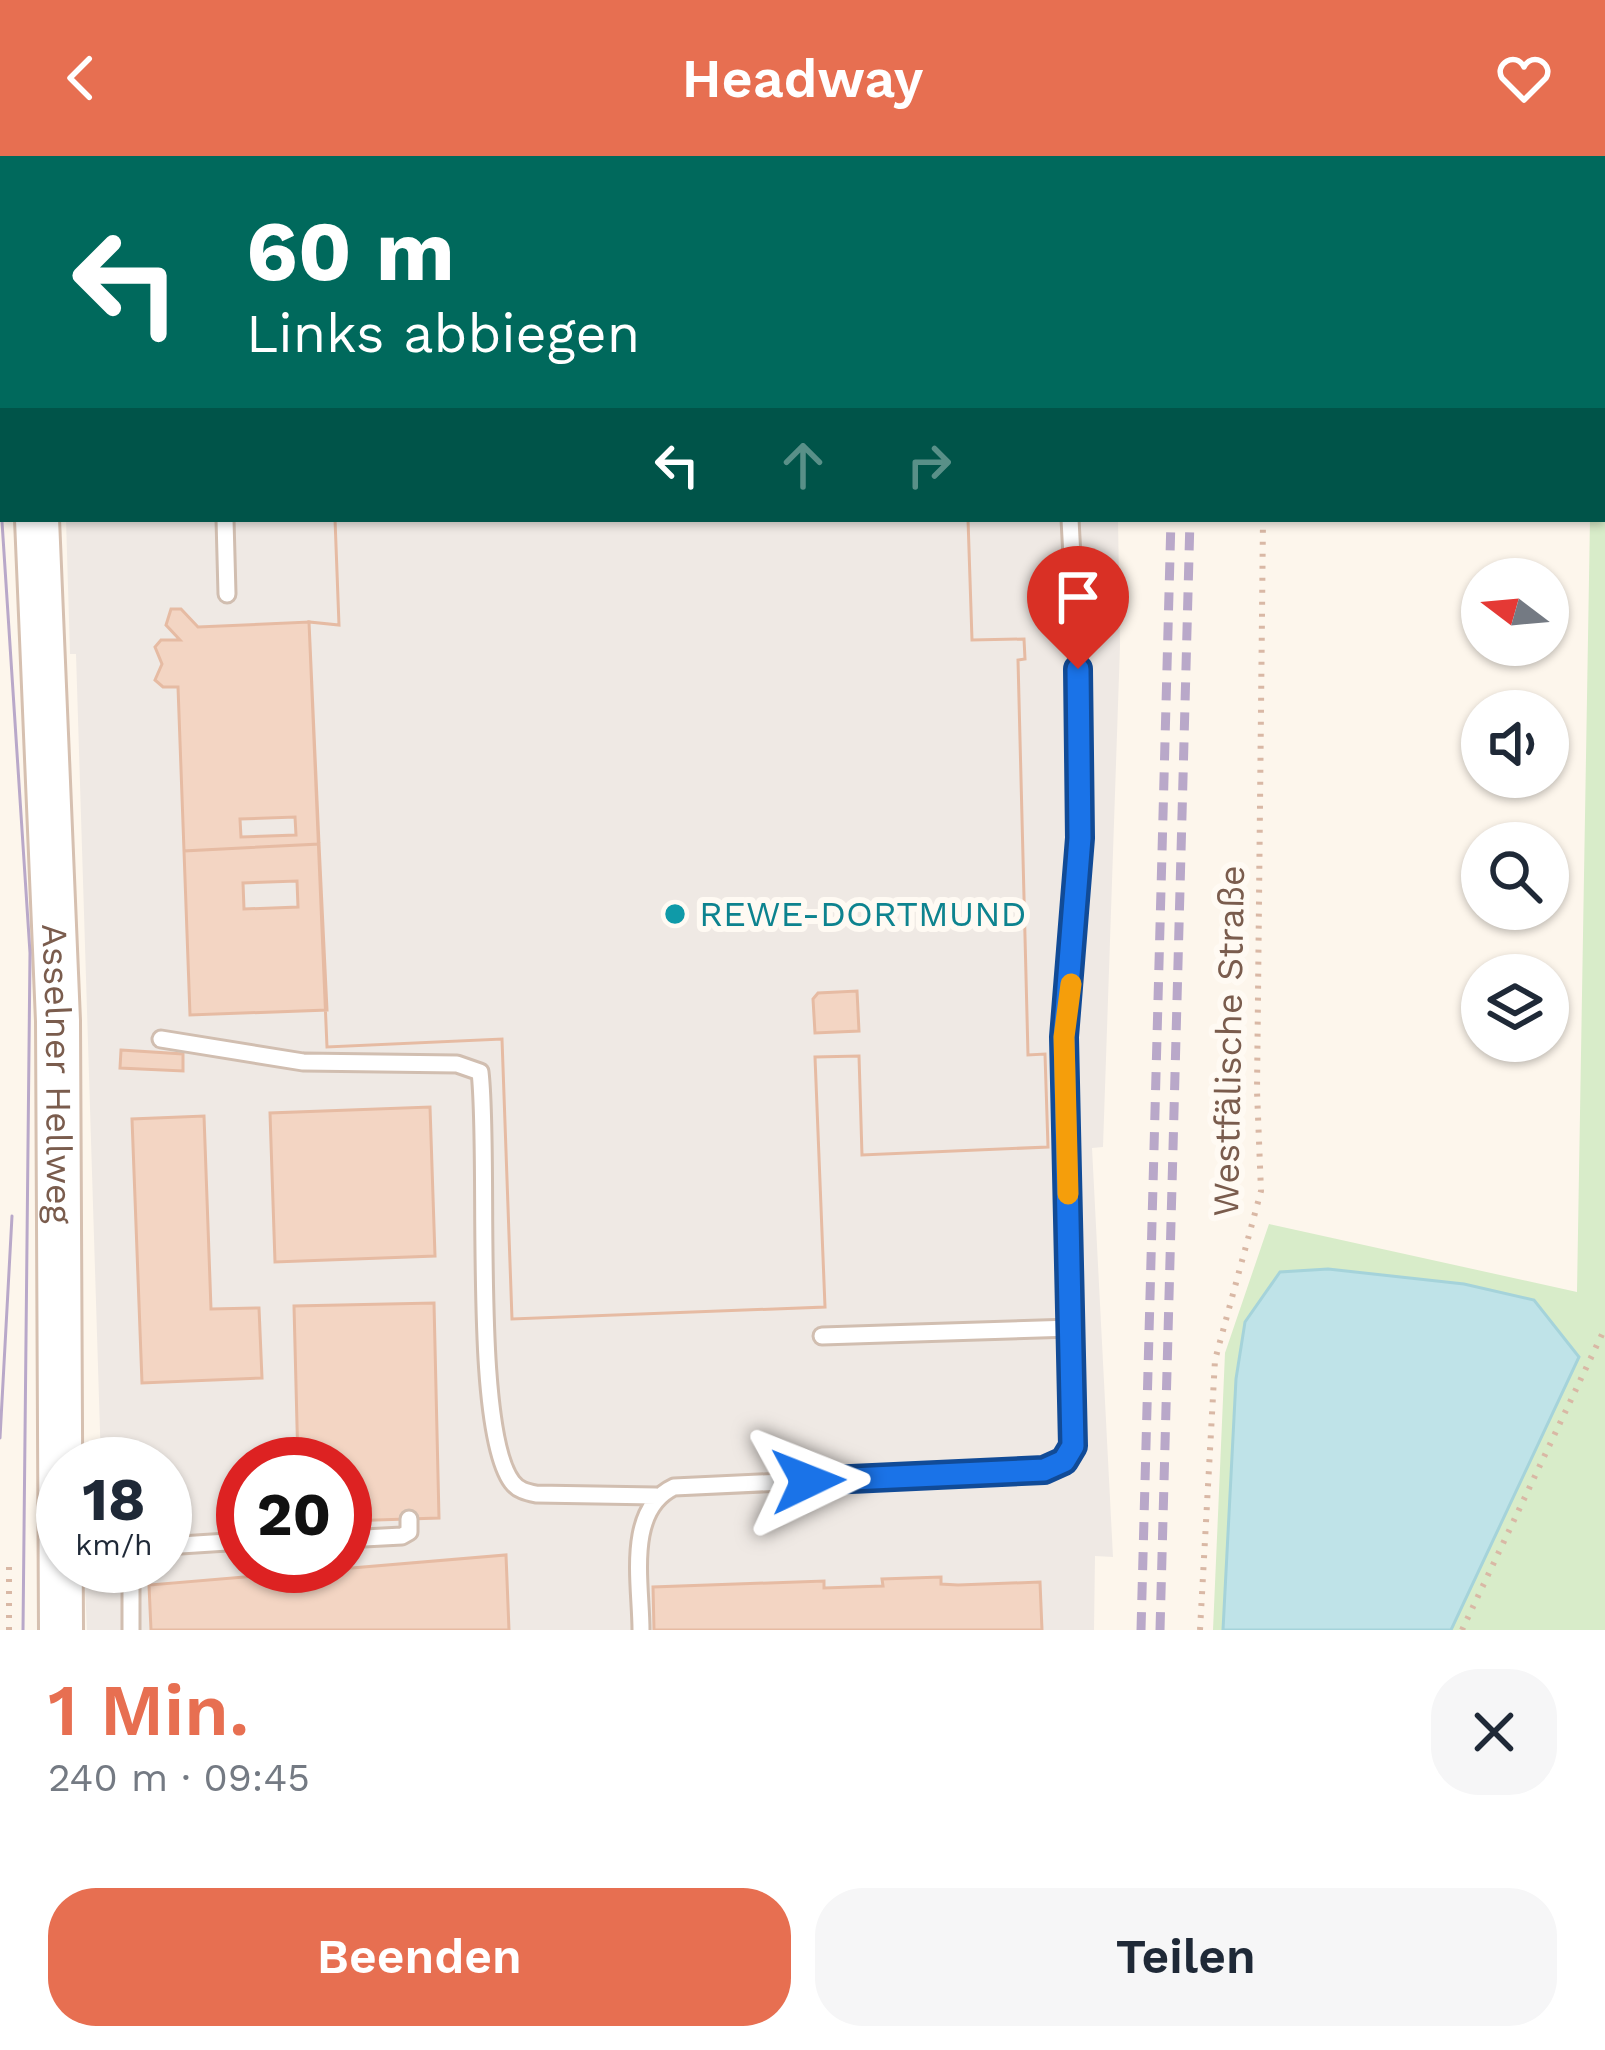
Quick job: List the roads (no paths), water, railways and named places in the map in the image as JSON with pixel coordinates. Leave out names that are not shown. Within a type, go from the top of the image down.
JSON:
[{"type":"main road","name":"Asselner Hellweg","points":[[37,522],[58,1021],[62,1630]]},
{"type":"lane","points":[[225,522],[227,594]]},
{"type":"lane","points":[[161,1040],[303,1062],[457,1064],[480,1072],[487,1325],[496,1433],[509,1480],[521,1491],[656,1496],[674,1487],[1044,1470],[1064,1461],[1073,1446],[1064,1037],[1076,940],[1080,710],[1070,522]]},
{"type":"lane","points":[[822,1336],[1072,1328]]},
{"type":"lane","points":[[641,1630],[640,1545],[656,1496]]},
{"type":"lane","points":[[372,1538],[402,1537],[409,1532],[409,1519]]},
{"type":"lane","points":[[130,1630],[131,1593]]},
{"type":"water","points":[[1328,1269],[1464,1284],[1534,1300],[1579,1357],[1451,1630],[1223,1630],[1236,1379],[1245,1322],[1280,1272]]},
{"type":"tram line","points":[[2,522],[30,953],[23,1630]]},
{"type":"tram line","points":[[0,1438],[12,1216]]},
{"type":"railway","points":[[1141,1630],[1171,522]]},
{"type":"railway","points":[[1160,1630],[1190,522]]},
{"type":"place","name":"REWE-DORTMUND","points":[[675,914]]}]
